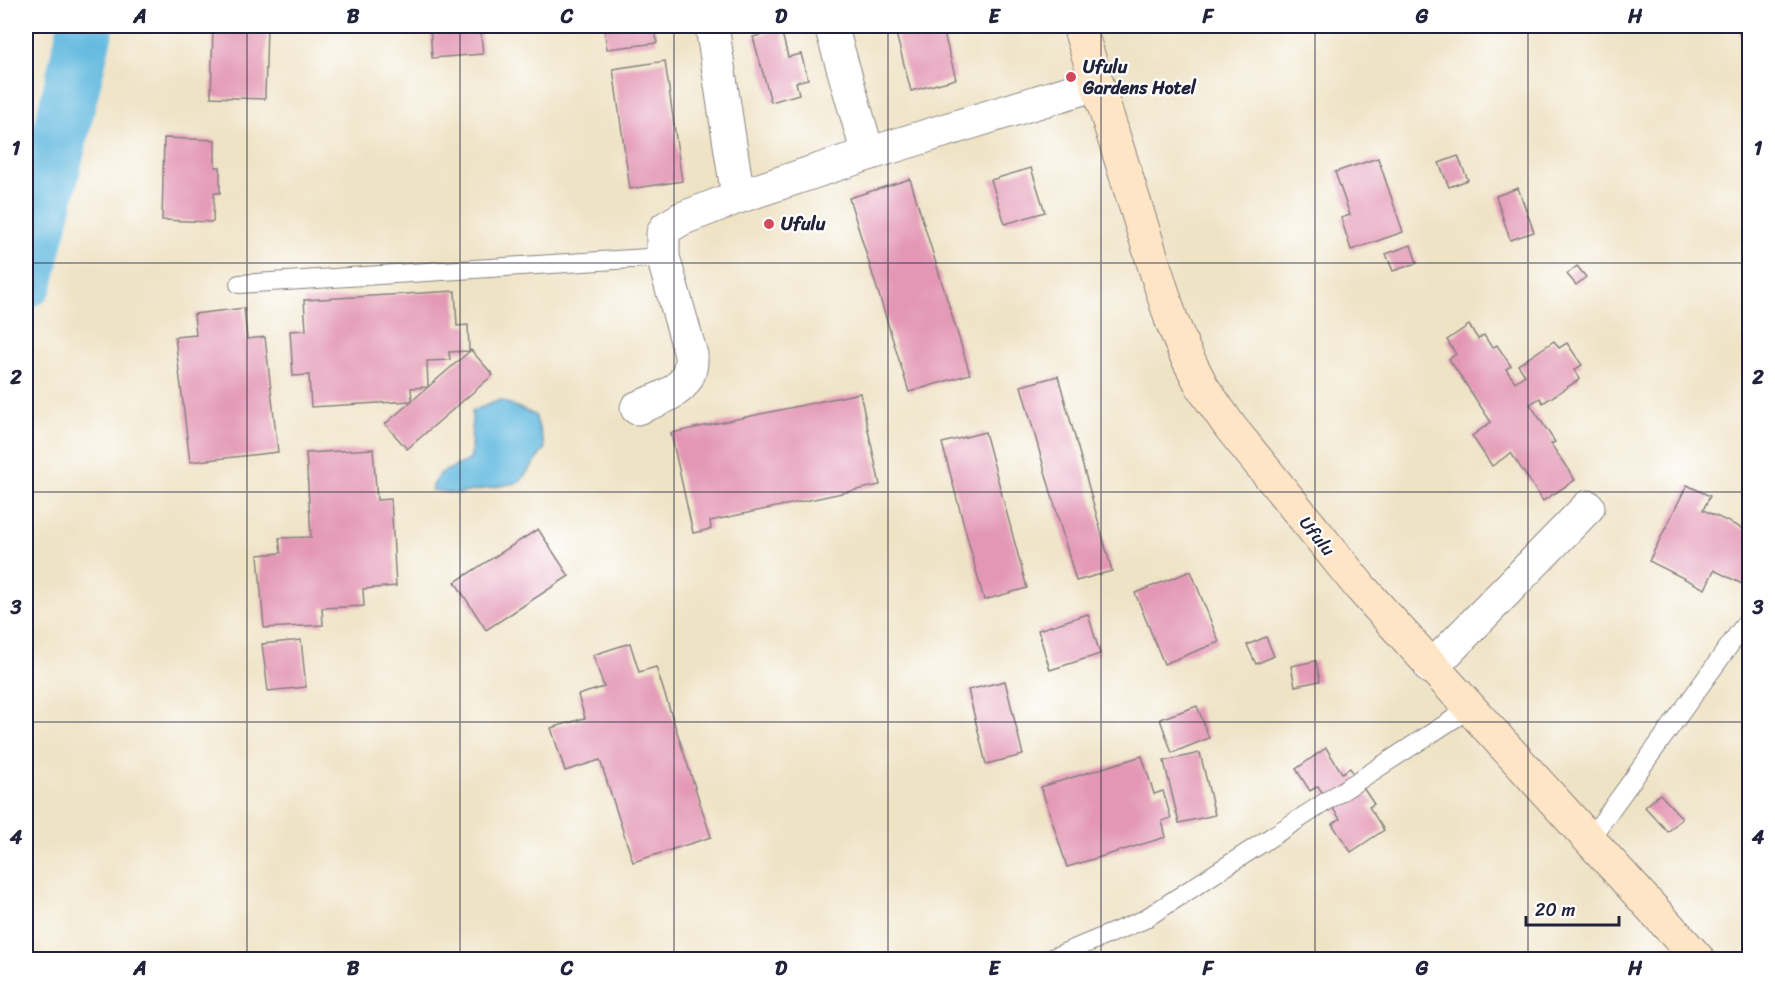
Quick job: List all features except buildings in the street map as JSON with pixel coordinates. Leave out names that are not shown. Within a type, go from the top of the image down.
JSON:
[{"type":"street","points":[[712,26],[738,197]]},
{"type":"street","points":[[831,26],[868,154]]},
{"type":"street","name":"Ufulu","points":[[1079,26],[1172,319],[1185,353],[1203,388],[1231,428],[1361,588],[1431,668],[1699,960]]},
{"type":"street","points":[[637,408],[677,390],[692,368],[692,355],[663,256],[663,233],[666,228],[681,219],[738,197],[868,154],[1096,84]]},
{"type":"street","points":[[1431,668],[1588,507]]},
{"type":"lane","points":[[239,284],[663,256]]},
{"type":"lane","points":[[1589,840],[1749,617]]},
{"type":"lane","points":[[1047,960],[1143,920],[1469,709]]},
{"type":"water","points":[[500,400],[535,415],[545,448],[520,482],[458,494],[431,490],[439,474],[471,459],[472,411]]},
{"type":"waterway","points":[[26,280],[86,26]]},
{"type":"place","name":"Ufulu Gardens Hotel","points":[[1071,77]]},
{"type":"place","name":"Ufulu","points":[[769,224]]}]
